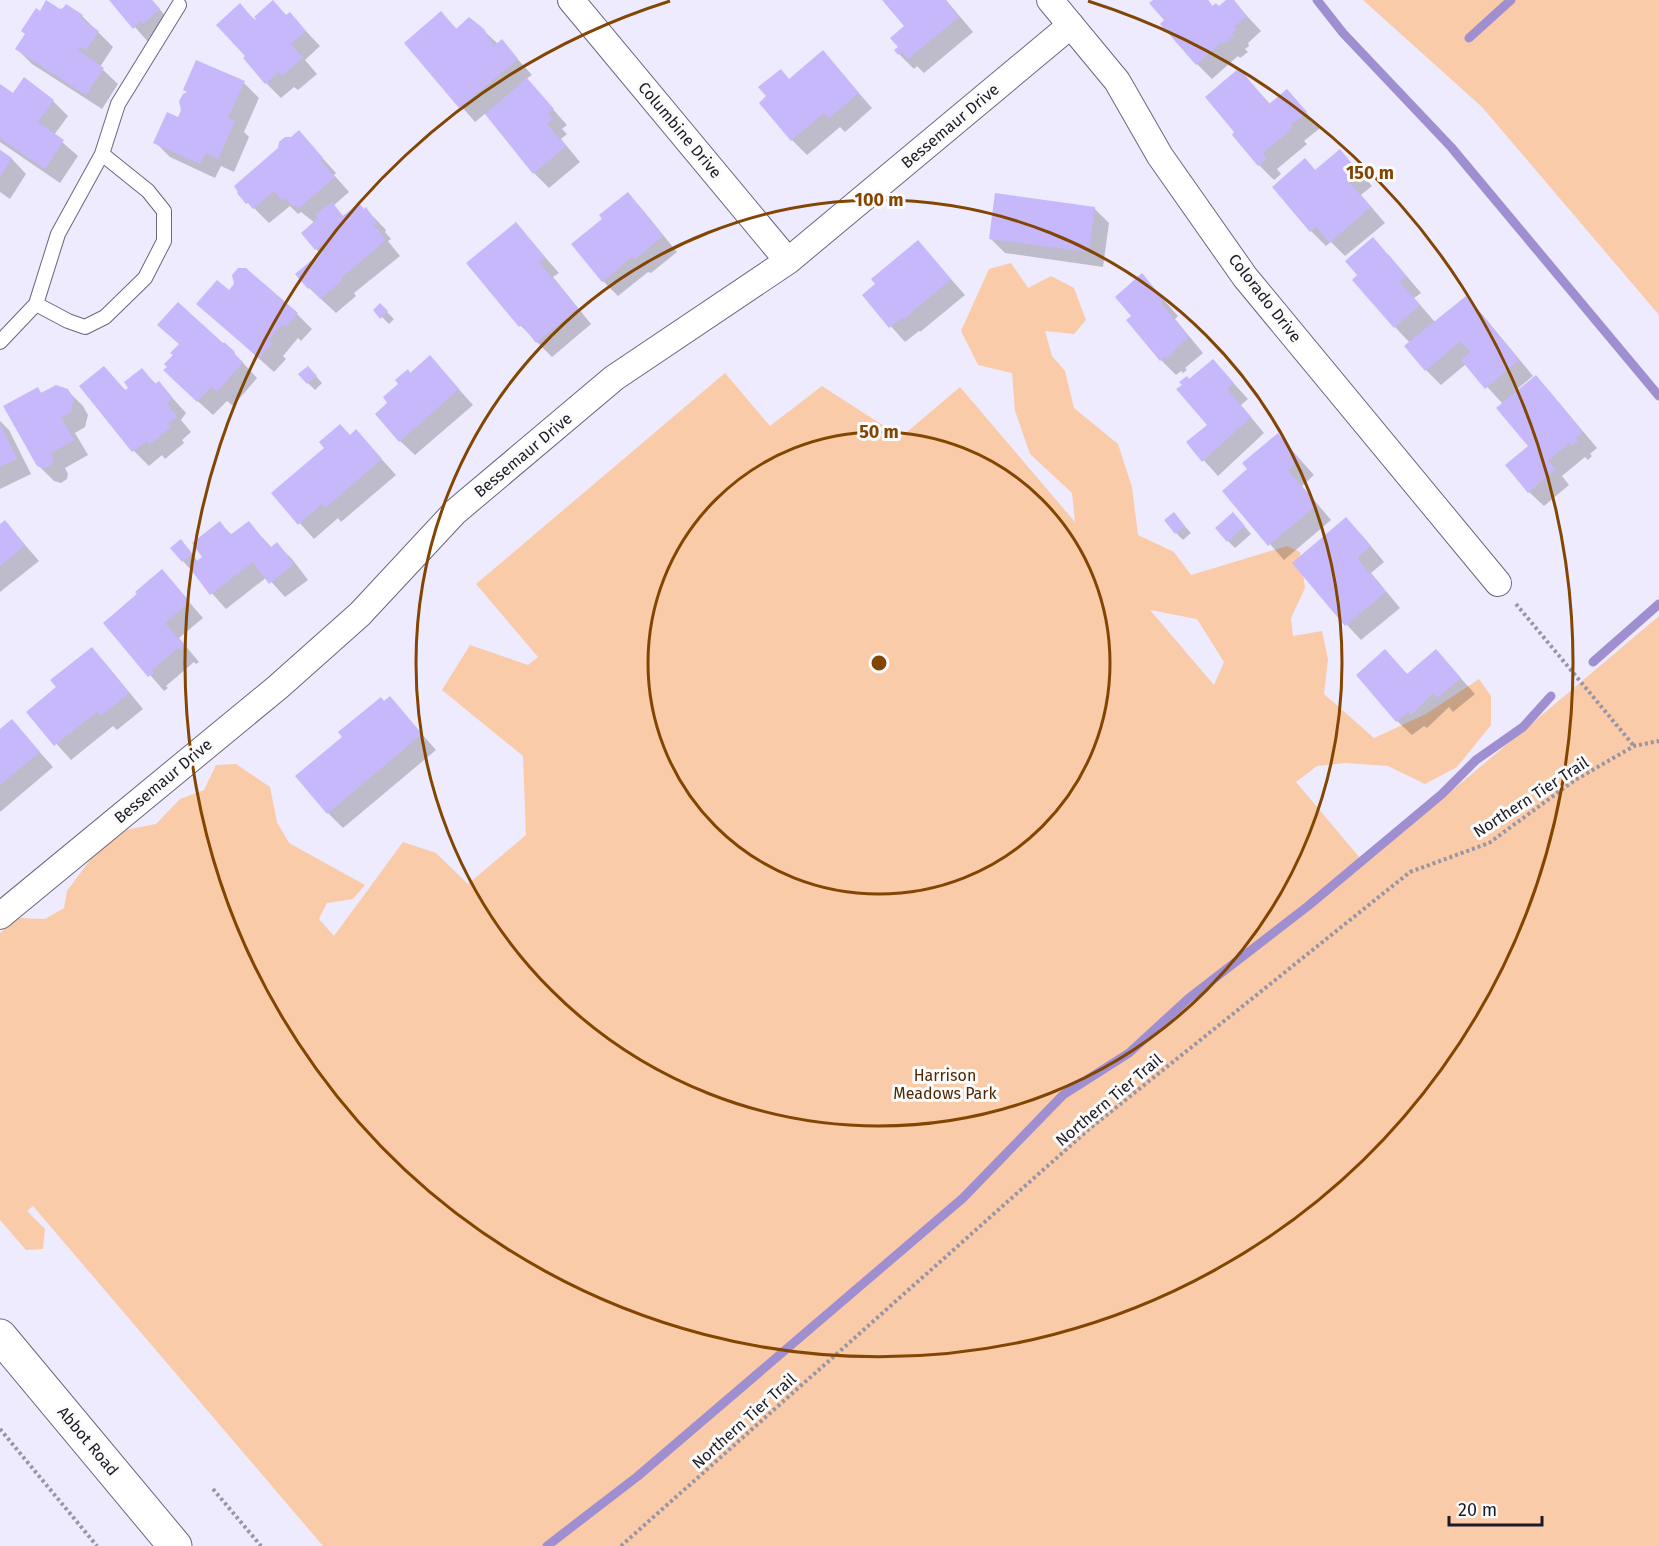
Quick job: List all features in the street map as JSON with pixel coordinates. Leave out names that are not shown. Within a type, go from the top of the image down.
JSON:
[{"type":"main road","name":"Abbot Road","points":[[0,1336],[175,1546]]},
{"type":"street","name":"Columbine Drive","points":[[571,0],[788,261]]},
{"type":"street","name":"Colorado Drive","points":[[1050,0],[1117,81],[1160,156],[1245,277],[1498,583]]},
{"type":"street","name":"Bessemaur Drive","points":[[0,916],[278,687],[360,614],[455,512],[614,378],[788,261],[1071,25]]},
{"type":"lane","points":[[0,342],[36,304],[58,234],[102,154],[118,104],[178,5]]},
{"type":"lane","points":[[36,304],[68,321],[86,327],[105,317],[145,278],[164,241],[164,211],[148,191],[102,154]]},
{"type":"path","points":[[1498,583],[1634,746]]},
{"type":"path","name":"Northern Tier Trail","points":[[621,1546],[1088,1130],[1410,872],[1489,843],[1575,780],[1634,746],[1659,741]]},
{"type":"path","points":[[0,1429],[98,1546]]},
{"type":"path","points":[[213,1489],[261,1546]]},
{"type":"green space","points":[[1363,0],[1659,0],[1659,315],[1482,107]]},
{"type":"green space","name":"Harrison Meadows Park","points":[[1011,263],[1028,288],[1051,276],[1074,288],[1086,320],[1074,334],[1045,331],[1052,356],[1065,371],[1074,408],[1118,444],[1132,487],[1138,535],[1174,552],[1191,575],[1287,546],[1300,552],[1305,588],[1291,618],[1293,636],[1322,631],[1328,659],[1324,694],[1374,738],[1426,714],[1479,679],[1491,696],[1491,725],[1457,767],[1425,784],[1388,766],[1345,763],[1317,766],[1296,782],[1365,864],[1659,616],[1659,1546],[323,1546],[33,1206],[27,1211],[45,1229],[43,1249],[26,1250],[0,1220],[0,933],[18,918],[45,919],[64,908],[67,891],[93,856],[125,830],[156,824],[180,799],[204,790],[216,765],[236,764],[270,787],[277,822],[289,843],[365,885],[353,899],[327,903],[319,919],[334,936],[403,842],[436,853],[468,884],[526,835],[523,756],[442,690],[470,645],[528,665],[538,657],[476,584],[725,373],[770,426],[822,386],[901,437],[960,387],[1075,522],[1072,493],[1030,454],[1015,411],[1012,373],[978,365],[961,331],[989,269]],"holes":[[[1150,610],[1197,619],[1224,662],[1214,685]]]},
{"type":"building","points":[[46,0],[60,9],[66,4],[83,15],[81,19],[99,31],[86,50],[80,47],[78,50],[104,68],[86,95],[15,49],[25,34],[21,31],[36,8],[40,11]]},
{"type":"building","points":[[109,0],[152,0],[160,9],[143,24],[141,21],[133,29]]},
{"type":"building","points":[[273,0],[286,15],[290,12],[306,31],[291,44],[303,58],[282,76],[279,72],[265,84],[243,58],[245,56],[216,25],[240,3],[254,20],[256,19],[254,17]]},
{"type":"building","points":[[882,0],[945,0],[959,17],[908,59],[902,52],[898,55],[894,50],[898,47],[890,38],[904,26]]},
{"type":"building","points":[[1153,0],[1208,0],[1212,6],[1216,3],[1219,6],[1226,0],[1234,0],[1247,16],[1234,27],[1236,30],[1232,33],[1234,36],[1224,44],[1222,42],[1196,65],[1160,24],[1164,20],[1149,3]]},
{"type":"building","points":[[441,11],[456,29],[469,17],[484,29],[494,46],[502,39],[518,59],[459,108],[404,43]]},
{"type":"building","points":[[823,50],[859,93],[829,118],[824,113],[791,141],[759,103],[766,96],[758,87],[781,69],[789,79]]},
{"type":"building","points":[[196,60],[245,81],[228,118],[235,121],[218,159],[206,153],[200,164],[153,143],[167,112],[178,117],[181,110],[179,101],[187,92],[183,90]]},
{"type":"building","points":[[1239,68],[1269,104],[1287,89],[1307,112],[1291,125],[1293,128],[1263,153],[1267,159],[1258,166],[1205,97]]},
{"type":"building","points":[[24,77],[54,100],[38,122],[64,140],[45,169],[0,138],[0,84],[13,93]]},
{"type":"building","points":[[527,78],[554,109],[548,113],[553,119],[547,124],[566,146],[533,174],[485,114]]},
{"type":"building","points":[[299,130],[323,158],[320,160],[335,177],[298,209],[285,198],[282,201],[274,191],[253,209],[248,203],[246,204],[234,186],[278,148],[279,142],[285,137],[291,137]]},
{"type":"building","points":[[1340,149],[1358,171],[1347,180],[1371,207],[1329,243],[1316,227],[1310,232],[1272,187],[1305,158],[1315,170]]},
{"type":"building","points":[[0,150],[12,158],[0,176]]},
{"type":"building","points":[[628,192],[663,236],[635,259],[632,257],[602,282],[571,244],[602,219],[599,215]]},
{"type":"building","points":[[995,193],[1095,207],[1089,252],[989,239]]},
{"type":"building","points":[[332,202],[343,216],[359,203],[364,209],[366,207],[377,223],[374,225],[386,240],[320,299],[295,274],[324,250],[320,245],[315,250],[301,233],[318,218],[315,215]]},
{"type":"building","points":[[516,222],[545,257],[539,262],[578,308],[536,343],[522,325],[519,327],[466,263]]},
{"type":"building","points":[[1373,237],[1407,277],[1400,282],[1420,305],[1394,328],[1352,280],[1357,275],[1345,261]]},
{"type":"building","points":[[918,240],[951,279],[904,319],[903,317],[889,328],[862,295],[875,284],[871,279]]},
{"type":"building","points":[[238,268],[246,268],[298,313],[286,327],[282,324],[268,341],[272,343],[259,358],[196,304],[217,280],[229,290],[234,284],[232,275]]},
{"type":"building","points":[[1142,273],[1164,300],[1161,303],[1189,337],[1167,359],[1165,357],[1160,361],[1126,320],[1131,316],[1115,297]]},
{"type":"building","points":[[1466,296],[1519,360],[1485,389],[1461,360],[1470,352],[1461,341],[1425,371],[1404,346]]},
{"type":"building","points":[[178,302],[235,352],[234,354],[243,362],[217,392],[211,387],[197,402],[163,370],[167,367],[164,364],[173,355],[170,353],[179,344],[157,325]]},
{"type":"building","points":[[380,303],[388,311],[380,319],[373,310]]},
{"type":"building","points":[[430,355],[459,389],[399,442],[375,414],[387,403],[383,397],[398,384],[395,380],[408,369],[410,373]]},
{"type":"building","points":[[1213,359],[1234,383],[1227,389],[1251,417],[1202,462],[1186,442],[1207,425],[1176,389],[1182,385],[1179,382],[1187,376],[1189,379]]},
{"type":"building","points":[[104,366],[125,390],[128,388],[124,382],[142,368],[155,384],[159,381],[172,397],[167,404],[177,417],[168,424],[171,427],[149,445],[147,441],[132,452],[79,386]]},
{"type":"building","points":[[308,366],[317,376],[307,384],[298,374]]},
{"type":"building","points":[[1536,375],[1583,432],[1572,446],[1569,443],[1548,461],[1556,469],[1528,493],[1505,465],[1528,446],[1496,408]]},
{"type":"building","points":[[56,385],[68,389],[74,399],[71,412],[61,417],[74,440],[51,453],[54,458],[52,464],[45,469],[37,466],[3,406],[38,387],[41,393]]},
{"type":"building","points":[[0,424],[17,459],[0,467]]},
{"type":"building","points":[[340,424],[350,435],[356,429],[382,459],[325,508],[322,504],[298,525],[271,493],[324,448],[319,442]]},
{"type":"building","points":[[1278,433],[1300,460],[1288,470],[1317,505],[1268,546],[1222,491],[1247,469],[1242,463]]},
{"type":"building","points":[[1174,512],[1185,526],[1175,534],[1164,520]]},
{"type":"building","points":[[1233,512],[1245,526],[1227,542],[1215,528]]},
{"type":"building","points":[[1346,517],[1371,546],[1357,558],[1386,592],[1345,626],[1292,563]]},
{"type":"building","points":[[5,520],[25,545],[0,566],[0,524]]},
{"type":"building","points":[[220,521],[230,535],[249,521],[270,548],[277,542],[294,564],[269,584],[253,562],[210,595],[189,567],[202,557],[192,543]]},
{"type":"building","points":[[181,539],[192,554],[182,562],[170,548]]},
{"type":"building","points":[[162,569],[190,602],[165,623],[185,646],[180,650],[178,648],[152,670],[154,672],[148,677],[103,623]]},
{"type":"building","points":[[92,647],[129,693],[101,716],[97,712],[54,746],[26,712],[56,687],[50,680]]},
{"type":"building","points":[[1385,649],[1407,674],[1436,649],[1461,678],[1437,698],[1433,693],[1411,715],[1408,712],[1396,722],[1356,675]]},
{"type":"building","points":[[390,696],[422,734],[327,814],[295,776],[342,737],[338,732],[381,697],[384,701]]},
{"type":"building","points":[[12,719],[40,752],[0,785],[0,729]]},
{"type":"waterway","points":[[1317,0],[1343,33],[1451,147],[1659,396]]},
{"type":"waterway","points":[[1469,38],[1511,0]]},
{"type":"waterway","points":[[1593,662],[1659,604]]},
{"type":"waterway","points":[[547,1546],[638,1476],[963,1198],[1063,1095],[1129,1053],[1189,998],[1308,906],[1442,794],[1476,760],[1523,727],[1551,696]]}]
